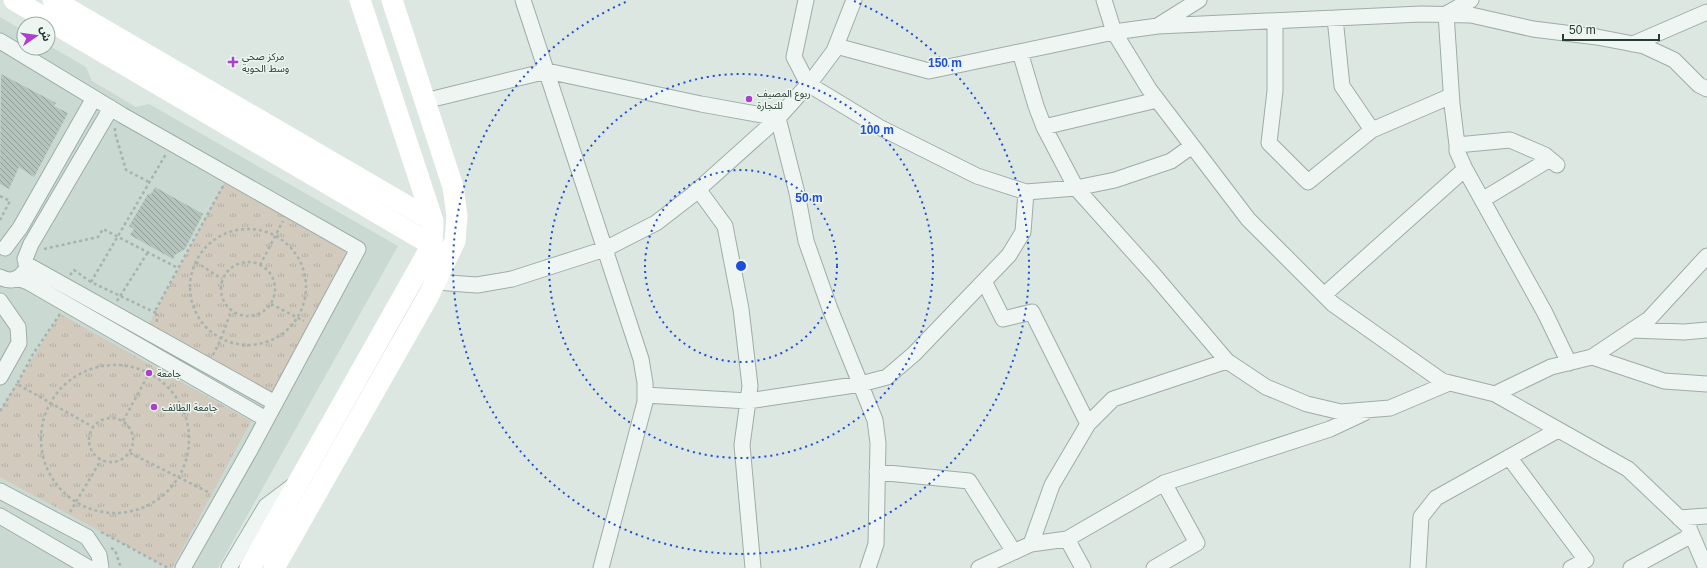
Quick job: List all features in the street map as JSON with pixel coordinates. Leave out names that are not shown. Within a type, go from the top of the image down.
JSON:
[{"type":"main road","points":[[14,0],[432,245]]},
{"type":"main road","points":[[53,0],[433,222]]},
{"type":"main road","points":[[250,568],[432,245],[433,222],[360,0]]},
{"type":"main road","points":[[274,568],[435,282],[455,241],[457,216],[453,187],[392,0]]},
{"type":"street","points":[[523,0],[641,359],[645,383],[645,402],[601,568]]},
{"type":"street","points":[[806,0],[794,57],[808,84],[879,127],[977,176],[1026,192],[1076,188],[1115,180],[1171,161],[1192,146]]},
{"type":"street","points":[[435,282],[477,285],[512,279],[605,249],[656,223],[698,189],[778,118],[808,84],[834,51],[854,0]]},
{"type":"street","points":[[1104,0],[1114,32],[1157,100],[1248,219],[1333,304],[1442,381],[1495,394],[1628,469],[1688,526],[1706,568]]},
{"type":"street","points":[[1158,26],[1199,0]]},
{"type":"street","points":[[1446,14],[1471,0]]},
{"type":"street","points":[[1633,44],[1707,12]]},
{"type":"street","points":[[1446,14],[1456,145],[1465,169],[1545,313],[1569,362]]},
{"type":"street","points":[[836,46],[929,71],[1114,32],[1158,26],[1470,14],[1533,29],[1597,37],[1644,46],[1674,60],[1699,84],[1707,89]]},
{"type":"street","points":[[1335,18],[1342,86],[1372,130]]},
{"type":"street","points":[[1275,21],[1275,91],[1269,143],[1308,182],[1372,130],[1452,96]]},
{"type":"street","points":[[0,41],[111,108],[358,249],[275,403],[183,568]]},
{"type":"street","points":[[1020,52],[1036,106],[1044,127],[1076,188],[1154,275],[1227,361],[1266,387],[1307,404],[1341,412],[1390,408],[1449,383]]},
{"type":"street","points":[[425,101],[546,71],[701,104],[778,118]]},
{"type":"street","points":[[1,250],[20,228],[94,98]]},
{"type":"street","points":[[1044,127],[1157,100]]},
{"type":"street","points":[[0,293],[10,278],[22,275],[31,244],[111,108]]},
{"type":"street","points":[[778,118],[797,193],[806,241],[830,309],[875,420],[878,443],[876,544],[868,568]]},
{"type":"street","points":[[1456,145],[1510,140],[1545,155],[1554,162],[1482,200]]},
{"type":"street","points":[[1324,295],[1465,169]]},
{"type":"street","points":[[698,189],[725,226],[741,309],[750,386],[742,445],[753,568]]},
{"type":"street","points":[[645,395],[748,402],[861,384],[887,377],[914,354],[1010,255],[1023,232],[1026,192]]},
{"type":"street","points":[[1,250],[10,247],[20,250],[26,262],[111,313],[275,403]]},
{"type":"street","points":[[1495,394],[1551,367],[1592,357],[1649,319],[1707,256]]},
{"type":"street","points":[[10,278],[28,282],[266,419]]},
{"type":"street","points":[[984,281],[1003,319],[1032,312],[1088,424]]},
{"type":"street","points":[[0,301],[18,328],[19,343],[0,377]]},
{"type":"street","points":[[1632,330],[1684,332],[1707,330]]},
{"type":"street","points":[[1592,357],[1664,381],[1707,384]]},
{"type":"street","points":[[1031,544],[1052,485],[1088,424],[1113,399],[1227,361]]},
{"type":"street","points":[[979,568],[1031,544],[1067,539],[1164,483],[1330,429],[1372,409]]},
{"type":"street","points":[[1418,568],[1421,517],[1436,498],[1558,430]]},
{"type":"street","points":[[1509,457],[1586,560],[1571,568]]},
{"type":"street","points":[[877,472],[969,480],[1014,552]]},
{"type":"street","points":[[229,568],[266,506],[298,482]]},
{"type":"street","points":[[1154,568],[1197,543],[1164,483]]},
{"type":"street","points":[[0,491],[87,537],[99,555],[101,568]]},
{"type":"street","points":[[0,516],[89,568]]},
{"type":"street","points":[[1679,518],[1707,516]]},
{"type":"street","points":[[1631,568],[1692,535]]},
{"type":"street","points":[[1067,539],[1083,568]]},
{"type":"path","points":[[122,130],[115,127],[115,133],[126,170],[149,182]]},
{"type":"path","points":[[91,282],[172,143]]},
{"type":"path","points":[[157,324],[156,309],[229,175]]},
{"type":"path","points":[[0,196],[10,201],[0,220]]},
{"type":"path","points":[[260,265],[289,210]]},
{"type":"path","points":[[245,228],[264,230],[275,236],[281,239],[295,252],[304,270],[306,290],[302,309],[292,326],[277,338],[259,345],[239,345],[221,339],[206,328],[195,312],[190,293],[191,274],[198,257],[210,242],[227,232],[245,228]]},
{"type":"path","points":[[42,250],[98,237],[103,229],[178,268]]},
{"type":"path","points":[[111,313],[148,252]]},
{"type":"path","points":[[196,262],[222,278]]},
{"type":"path","points":[[242,262],[251,262],[260,265],[267,270],[275,287],[271,304],[265,311],[248,317],[231,311],[225,305],[221,296],[220,287],[222,278],[234,265],[242,262]]},
{"type":"path","points":[[68,279],[74,270],[91,282],[156,313]]},
{"type":"path","points":[[271,304],[316,327]]},
{"type":"path","points":[[221,339],[231,311]]},
{"type":"path","points":[[0,411],[33,354],[60,314],[67,317]]},
{"type":"path","points":[[123,421],[158,357]]},
{"type":"path","points":[[103,366],[127,366],[149,373],[170,389],[183,410],[189,433],[187,458],[179,477],[161,498],[139,510],[115,514],[91,510],[69,498],[53,480],[43,457],[41,433],[47,409],[51,403],[61,389],[80,374],[103,366]]},
{"type":"path","points":[[17,384],[93,427]]},
{"type":"path","points":[[108,418],[116,418],[123,421],[128,426],[134,439],[130,453],[118,461],[111,462],[101,460],[93,452],[90,446],[89,438],[93,427],[101,420],[108,418]]},
{"type":"path","points":[[130,453],[222,499]]},
{"type":"path","points":[[62,524],[101,460]]},
{"type":"path","points":[[101,532],[168,568]]},
{"type":"shaded area","name":"جامعة الطائف","points":[[0,17],[16,26],[16,56],[56,56],[56,50],[86,67],[92,81],[136,107],[149,104],[398,246],[218,568],[0,568]]},
{"type":"green space","points":[[229,175],[358,249],[275,403],[145,331]]},
{"type":"green space","points":[[60,314],[251,421],[172,568],[168,568],[0,477],[0,411]]},
{"type":"building","points":[[1,74],[56,103],[54,106],[68,113],[34,177],[19,167],[9,189],[0,184]]},
{"type":"building","points":[[155,187],[203,214],[185,249],[175,255],[173,259],[130,235],[134,229],[129,226],[148,194],[151,194]]},
{"type":"place","name":"مركز صحي وسط الحوية","points":[[233,62]]},
{"type":"place","name":"ربوع المصيف للتجارة","points":[[749,99]]},
{"type":"place","name":"جامعة","points":[[149,373]]},
{"type":"place","name":"جامعة الطائف","points":[[154,407]]}]
